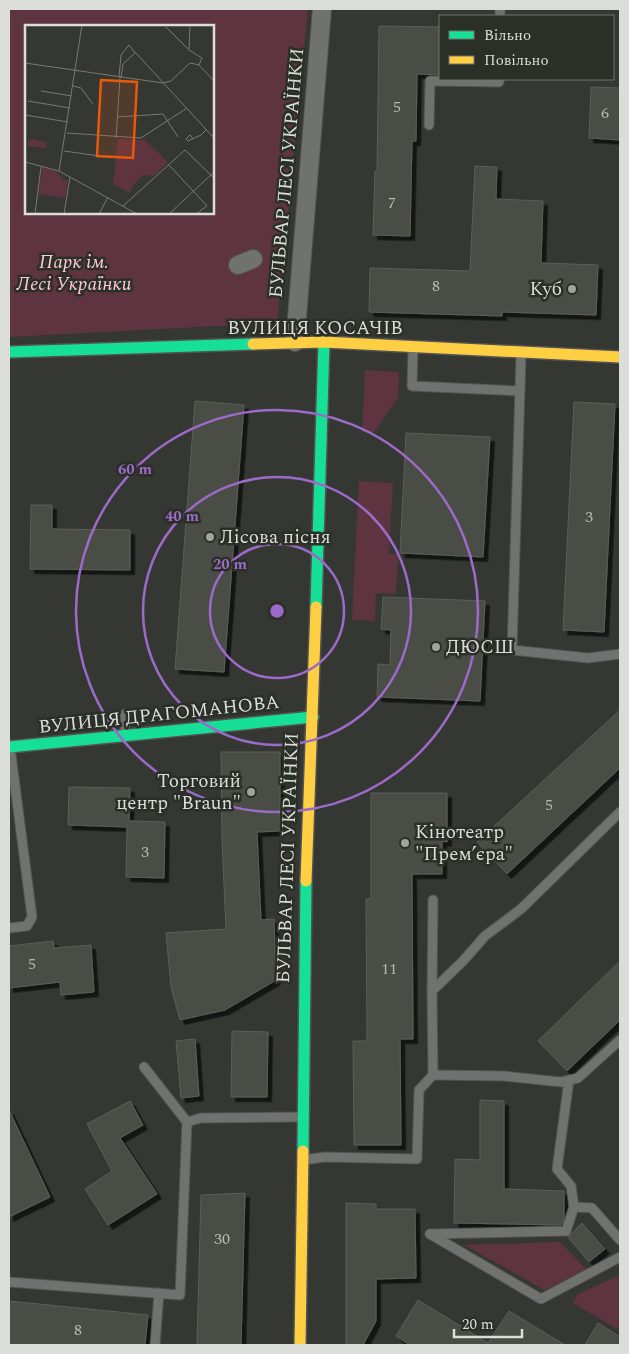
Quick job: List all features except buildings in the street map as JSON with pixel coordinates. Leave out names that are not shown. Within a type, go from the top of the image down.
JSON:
[{"type":"street","name":"БУЛЬВАР ЛЕСІ УКРАЇНКИ","points":[[294,342],[322,9]]},
{"type":"street","name":"БУЛЬВАР ЛЕСІ УКРАЇНКИ","points":[[300,1345],[306,886],[324,342]]},
{"type":"street","name":"ВУЛИЦЯ КОСАЧІВ","points":[[9,352],[324,342],[620,357]]},
{"type":"street","name":"ВУЛИЦЯ ДРАГОМАНОВА","points":[[9,747],[313,717]]},
{"type":"lane","points":[[429,125],[430,81],[499,82],[499,80]]},
{"type":"lane","points":[[413,346],[412,386],[520,392]]},
{"type":"lane","points":[[521,352],[512,650],[588,658],[620,654]]},
{"type":"lane","points":[[125,714],[125,736]]},
{"type":"lane","points":[[9,747],[32,917],[27,926],[9,928]]},
{"type":"lane","points":[[432,991],[463,961],[485,936],[521,909],[620,812]]},
{"type":"lane","points":[[303,1160],[325,1157],[417,1159],[419,1090],[433,1075],[434,900]]},
{"type":"lane","points":[[433,1075],[504,1076],[561,1082],[578,1078],[620,1040]]},
{"type":"lane","points":[[9,1282],[180,1295],[187,1122],[144,1067]]},
{"type":"lane","points":[[569,1080],[557,1169],[571,1186],[574,1207],[566,1231],[430,1234],[541,1298],[620,1257]]},
{"type":"lane","points":[[187,1122],[201,1118],[304,1117]]},
{"type":"lane","points":[[574,1207],[592,1208],[620,1240]]},
{"type":"lane","points":[[155,1345],[159,1293]]},
{"type":"green space","name":"Парк ім. Лесі Українки","points":[[9,9],[308,9],[277,323],[9,337]]},
{"type":"green space","points":[[365,370],[399,372],[398,398],[374,432],[362,432]]},
{"type":"green space","points":[[359,481],[393,483],[389,554],[398,554],[396,594],[376,593],[375,621],[352,620]]},
{"type":"green space","points":[[560,1242],[586,1269],[545,1290],[464,1245]]},
{"type":"green space","points":[[620,1275],[620,1323],[617,1329],[573,1303],[578,1294]]},
{"type":"traffic: fast","points":[[316,607],[324,342]]},
{"type":"traffic: fast","points":[[9,352],[253,344]]},
{"type":"traffic: fast","points":[[9,747],[313,717]]},
{"type":"traffic: fast","points":[[303,1151],[306,881]]},
{"type":"traffic: slow","points":[[253,344],[324,342],[620,357]]},
{"type":"traffic: slow","points":[[306,881],[316,607]]},
{"type":"traffic: slow","points":[[300,1345],[303,1151]]},
{"type":"place","name":"Куб","points":[[572,289]]},
{"type":"place","name":"Лісова пісня","points":[[210,537]]},
{"type":"place","name":"ДЮСШ","points":[[436,647]]},
{"type":"place","name":"Торговий центр \"Braun\"","points":[[251,792]]},
{"type":"place","name":"Кінотеатр \"Прем’єра\"","points":[[405,843]]}]
